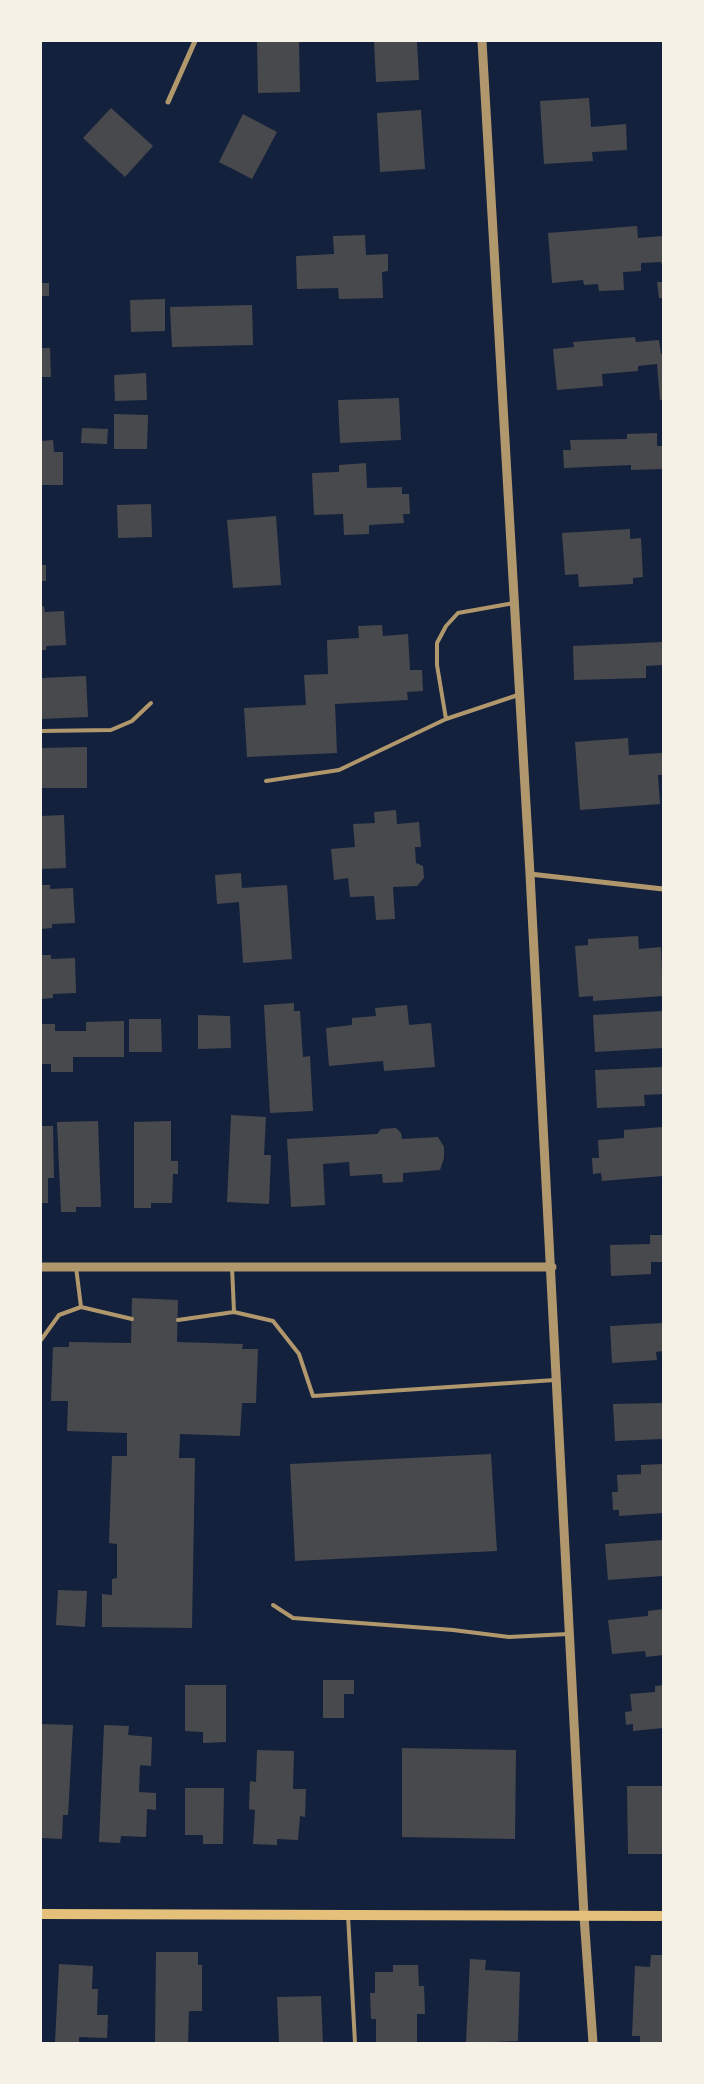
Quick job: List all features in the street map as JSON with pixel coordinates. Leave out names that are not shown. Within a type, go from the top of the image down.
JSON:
[{"type":"main road","points":[[41,1914],[663,1916]]},
{"type":"street","points":[[168,102],[195,41]]},
{"type":"street","points":[[482,41],[552,1267],[584,1916],[593,2043]]},
{"type":"street","points":[[530,874],[663,889]]},
{"type":"street","points":[[41,1267],[552,1267]]},
{"type":"lane","points":[[446,719],[437,665],[437,642],[446,626],[458,613],[514,603]]},
{"type":"lane","points":[[266,781],[339,770],[446,719],[520,694]]},
{"type":"lane","points":[[41,731],[111,730],[132,720],[151,703]]},
{"type":"lane","points":[[76,1267],[81,1307]]},
{"type":"lane","points":[[232,1267],[234,1312]]},
{"type":"lane","points":[[41,1340],[58,1316],[81,1307],[132,1319]]},
{"type":"lane","points":[[178,1320],[234,1312],[273,1321],[299,1354],[313,1396],[558,1380]]},
{"type":"lane","points":[[272,1605],[293,1618],[453,1630],[509,1637],[570,1634]]},
{"type":"lane","points":[[348,1915],[355,2043]]},
{"type":"building","points":[[257,41],[299,41],[300,92],[258,93]]},
{"type":"building","points":[[374,41],[417,41],[419,80],[376,82]]},
{"type":"building","points":[[589,98],[591,127],[626,124],[627,150],[592,152],[593,161],[544,164],[540,101]]},
{"type":"building","points":[[111,108],[153,146],[125,177],[83,138]]},
{"type":"building","points":[[421,110],[425,169],[380,172],[377,113]]},
{"type":"building","points":[[243,114],[277,132],[252,179],[219,162]]},
{"type":"building","points":[[637,226],[638,238],[663,236],[663,269],[661,262],[641,263],[641,271],[623,272],[624,290],[599,291],[598,284],[584,285],[583,280],[552,283],[548,233]]},
{"type":"building","points":[[365,235],[366,255],[388,254],[388,271],[382,272],[383,298],[339,299],[338,288],[297,289],[296,256],[334,254],[333,236]]},
{"type":"building","points":[[657,282],[663,282],[663,298],[659,298]]},
{"type":"building","points":[[41,283],[49,283],[49,296],[41,296]]},
{"type":"building","points":[[165,299],[165,331],[131,332],[130,300]]},
{"type":"building","points":[[252,305],[253,345],[172,347],[170,307]]},
{"type":"building","points":[[635,337],[636,342],[659,340],[661,354],[663,354],[663,400],[660,400],[657,364],[638,366],[638,371],[602,374],[603,386],[557,390],[553,349],[574,347],[573,342]]},
{"type":"building","points":[[41,348],[50,348],[51,377],[41,377]]},
{"type":"building","points":[[146,373],[147,400],[115,401],[114,375]]},
{"type":"building","points":[[399,398],[401,440],[340,443],[338,400]]},
{"type":"building","points":[[114,414],[148,415],[147,449],[114,449]]},
{"type":"building","points":[[82,428],[108,429],[107,444],[81,443]]},
{"type":"building","points":[[657,433],[657,446],[663,446],[663,469],[631,470],[631,465],[564,468],[563,450],[571,450],[570,440],[627,439],[627,434]]},
{"type":"building","points":[[53,440],[54,452],[63,452],[63,485],[41,485],[41,441]]},
{"type":"building","points":[[366,463],[367,488],[402,487],[402,494],[409,494],[410,514],[403,514],[404,523],[369,525],[369,534],[344,535],[343,514],[314,515],[312,473],[339,472],[339,465]]},
{"type":"building","points":[[151,504],[152,537],[118,538],[117,505]]},
{"type":"building","points":[[276,516],[281,585],[233,588],[227,520]]},
{"type":"building","points":[[630,529],[630,539],[641,538],[643,577],[633,578],[633,584],[579,587],[578,574],[565,575],[562,533]]},
{"type":"building","points":[[41,565],[46,565],[46,581],[41,581]]},
{"type":"building","points":[[44,606],[45,612],[64,611],[66,645],[46,646],[46,650],[41,650],[41,607]]},
{"type":"building","points":[[382,625],[383,636],[408,634],[410,670],[422,670],[423,691],[407,692],[408,700],[335,704],[337,753],[247,757],[244,708],[306,705],[304,675],[328,674],[327,640],[359,638],[358,626]]},
{"type":"building","points":[[663,642],[663,665],[646,666],[646,678],[574,680],[573,646]]},
{"type":"building","points":[[86,676],[88,717],[41,719],[41,678]]},
{"type":"building","points":[[628,738],[629,755],[663,753],[663,775],[658,775],[660,804],[580,810],[575,742]]},
{"type":"building","points":[[87,747],[87,788],[41,788],[41,748]]},
{"type":"building","points":[[396,810],[397,824],[419,822],[421,847],[415,847],[416,863],[423,866],[424,878],[417,886],[393,887],[395,919],[376,920],[374,896],[350,897],[348,878],[334,880],[331,849],[355,847],[353,824],[375,823],[374,812]]},
{"type":"building","points":[[64,815],[66,868],[41,869],[41,816]]},
{"type":"building","points":[[241,873],[242,888],[287,885],[292,959],[243,963],[239,902],[217,904],[215,875]]},
{"type":"building","points":[[41,885],[50,885],[50,889],[73,888],[75,923],[52,924],[52,928],[41,929]]},
{"type":"building","points":[[638,936],[639,949],[661,947],[663,996],[593,1001],[593,996],[579,997],[575,946],[588,945],[588,939]]},
{"type":"building","points":[[41,955],[51,955],[51,959],[75,958],[76,993],[53,994],[53,998],[41,999]]},
{"type":"building","points":[[294,1003],[294,1011],[300,1011],[303,1057],[310,1056],[313,1111],[270,1113],[264,1005]]},
{"type":"building","points":[[407,1005],[409,1025],[431,1023],[435,1067],[384,1071],[383,1061],[329,1066],[326,1028],[352,1025],[352,1018],[376,1016],[375,1008]]},
{"type":"building","points":[[663,1011],[663,1048],[595,1052],[593,1015]]},
{"type":"building","points":[[198,1015],[230,1016],[231,1048],[198,1049]]},
{"type":"building","points":[[129,1019],[161,1019],[162,1052],[129,1052]]},
{"type":"building","points":[[124,1021],[124,1057],[73,1057],[73,1072],[51,1072],[51,1064],[41,1064],[41,1024],[55,1024],[55,1031],[86,1031],[86,1022]]},
{"type":"building","points":[[663,1067],[663,1094],[644,1095],[645,1106],[597,1108],[595,1070]]},
{"type":"building","points":[[231,1115],[266,1117],[264,1155],[271,1155],[269,1204],[227,1202]]},
{"type":"building","points":[[98,1121],[101,1207],[76,1207],[76,1212],[61,1212],[57,1122]]},
{"type":"building","points":[[171,1121],[171,1161],[178,1161],[178,1174],[173,1174],[172,1203],[151,1203],[151,1208],[134,1208],[134,1122]]},
{"type":"building","points":[[41,1126],[53,1126],[54,1178],[48,1178],[48,1203],[41,1203]]},
{"type":"building","points":[[663,1127],[663,1176],[602,1181],[601,1173],[593,1174],[592,1158],[599,1158],[598,1140],[624,1138],[624,1130]]},
{"type":"building","points":[[396,1128],[401,1133],[402,1139],[438,1137],[444,1147],[444,1158],[440,1170],[403,1173],[403,1182],[383,1183],[382,1174],[350,1176],[349,1162],[323,1164],[325,1205],[291,1207],[287,1139],[377,1134],[381,1129]]},
{"type":"building","points":[[650,1235],[663,1235],[663,1262],[651,1262],[651,1274],[611,1276],[610,1245],[650,1244]]},
{"type":"building","points":[[132,1298],[178,1300],[177,1342],[243,1344],[242,1349],[258,1349],[256,1403],[242,1403],[240,1436],[180,1434],[179,1458],[195,1458],[192,1628],[102,1627],[102,1594],[112,1595],[112,1579],[117,1578],[117,1544],[109,1543],[112,1456],[127,1456],[127,1433],[67,1431],[68,1401],[51,1401],[53,1347],[69,1347],[69,1342],[131,1343]]},
{"type":"building","points":[[663,1323],[663,1351],[656,1352],[657,1360],[612,1363],[610,1326]]},
{"type":"building","points":[[663,1403],[663,1439],[615,1441],[613,1404]]},
{"type":"building","points":[[491,1454],[497,1551],[295,1561],[290,1464]]},
{"type":"building","points":[[663,1464],[663,1513],[619,1516],[619,1510],[613,1510],[612,1492],[618,1492],[617,1475],[641,1474],[641,1465]]},
{"type":"building","points":[[663,1540],[663,1576],[608,1580],[605,1544]]},
{"type":"building","points":[[58,1590],[87,1591],[85,1627],[56,1625]]},
{"type":"building","points":[[663,1609],[663,1655],[646,1657],[645,1651],[612,1654],[608,1620],[648,1616],[648,1611]]},
{"type":"building","points":[[323,1680],[354,1680],[354,1694],[344,1694],[344,1718],[323,1718]]},
{"type":"building","points":[[185,1685],[226,1685],[226,1742],[203,1743],[203,1732],[185,1731]]},
{"type":"building","points":[[663,1685],[663,1728],[633,1731],[633,1724],[626,1725],[625,1712],[632,1711],[630,1694],[655,1692],[655,1686]]},
{"type":"building","points":[[41,1724],[73,1725],[68,1815],[63,1815],[62,1839],[41,1838]]},
{"type":"building","points":[[104,1725],[129,1726],[128,1735],[152,1737],[151,1766],[140,1765],[139,1792],[156,1793],[156,1810],[147,1809],[146,1837],[121,1836],[120,1843],[99,1842]]},
{"type":"building","points":[[402,1748],[516,1750],[515,1839],[402,1837]]},
{"type":"building","points":[[257,1750],[294,1751],[293,1789],[306,1789],[305,1817],[300,1816],[298,1840],[277,1839],[277,1845],[253,1844],[255,1810],[249,1809],[250,1781],[256,1782]]},
{"type":"building","points":[[627,1786],[663,1786],[663,1854],[628,1854]]},
{"type":"building","points":[[185,1788],[224,1788],[223,1844],[203,1844],[203,1835],[185,1835]]},
{"type":"building","points":[[156,1952],[198,1952],[198,1965],[202,1965],[202,2011],[189,2011],[188,2043],[155,2043]]},
{"type":"building","points":[[651,1955],[663,1955],[663,2043],[640,2043],[640,2036],[632,2036],[635,1966],[650,1967]]},
{"type":"building","points":[[470,1959],[486,1960],[485,1970],[520,1972],[518,2041],[466,2043]]},
{"type":"building","points":[[59,1964],[93,1966],[92,1989],[98,1989],[97,2015],[108,2015],[107,2038],[79,2037],[79,2043],[55,2043]]},
{"type":"building","points":[[393,1965],[418,1965],[419,1986],[424,1986],[425,2014],[417,2014],[417,2043],[376,2043],[376,2019],[371,2019],[370,1993],[375,1993],[375,1972],[393,1972]]},
{"type":"building","points":[[321,1996],[323,2043],[279,2043],[277,1997]]}]
